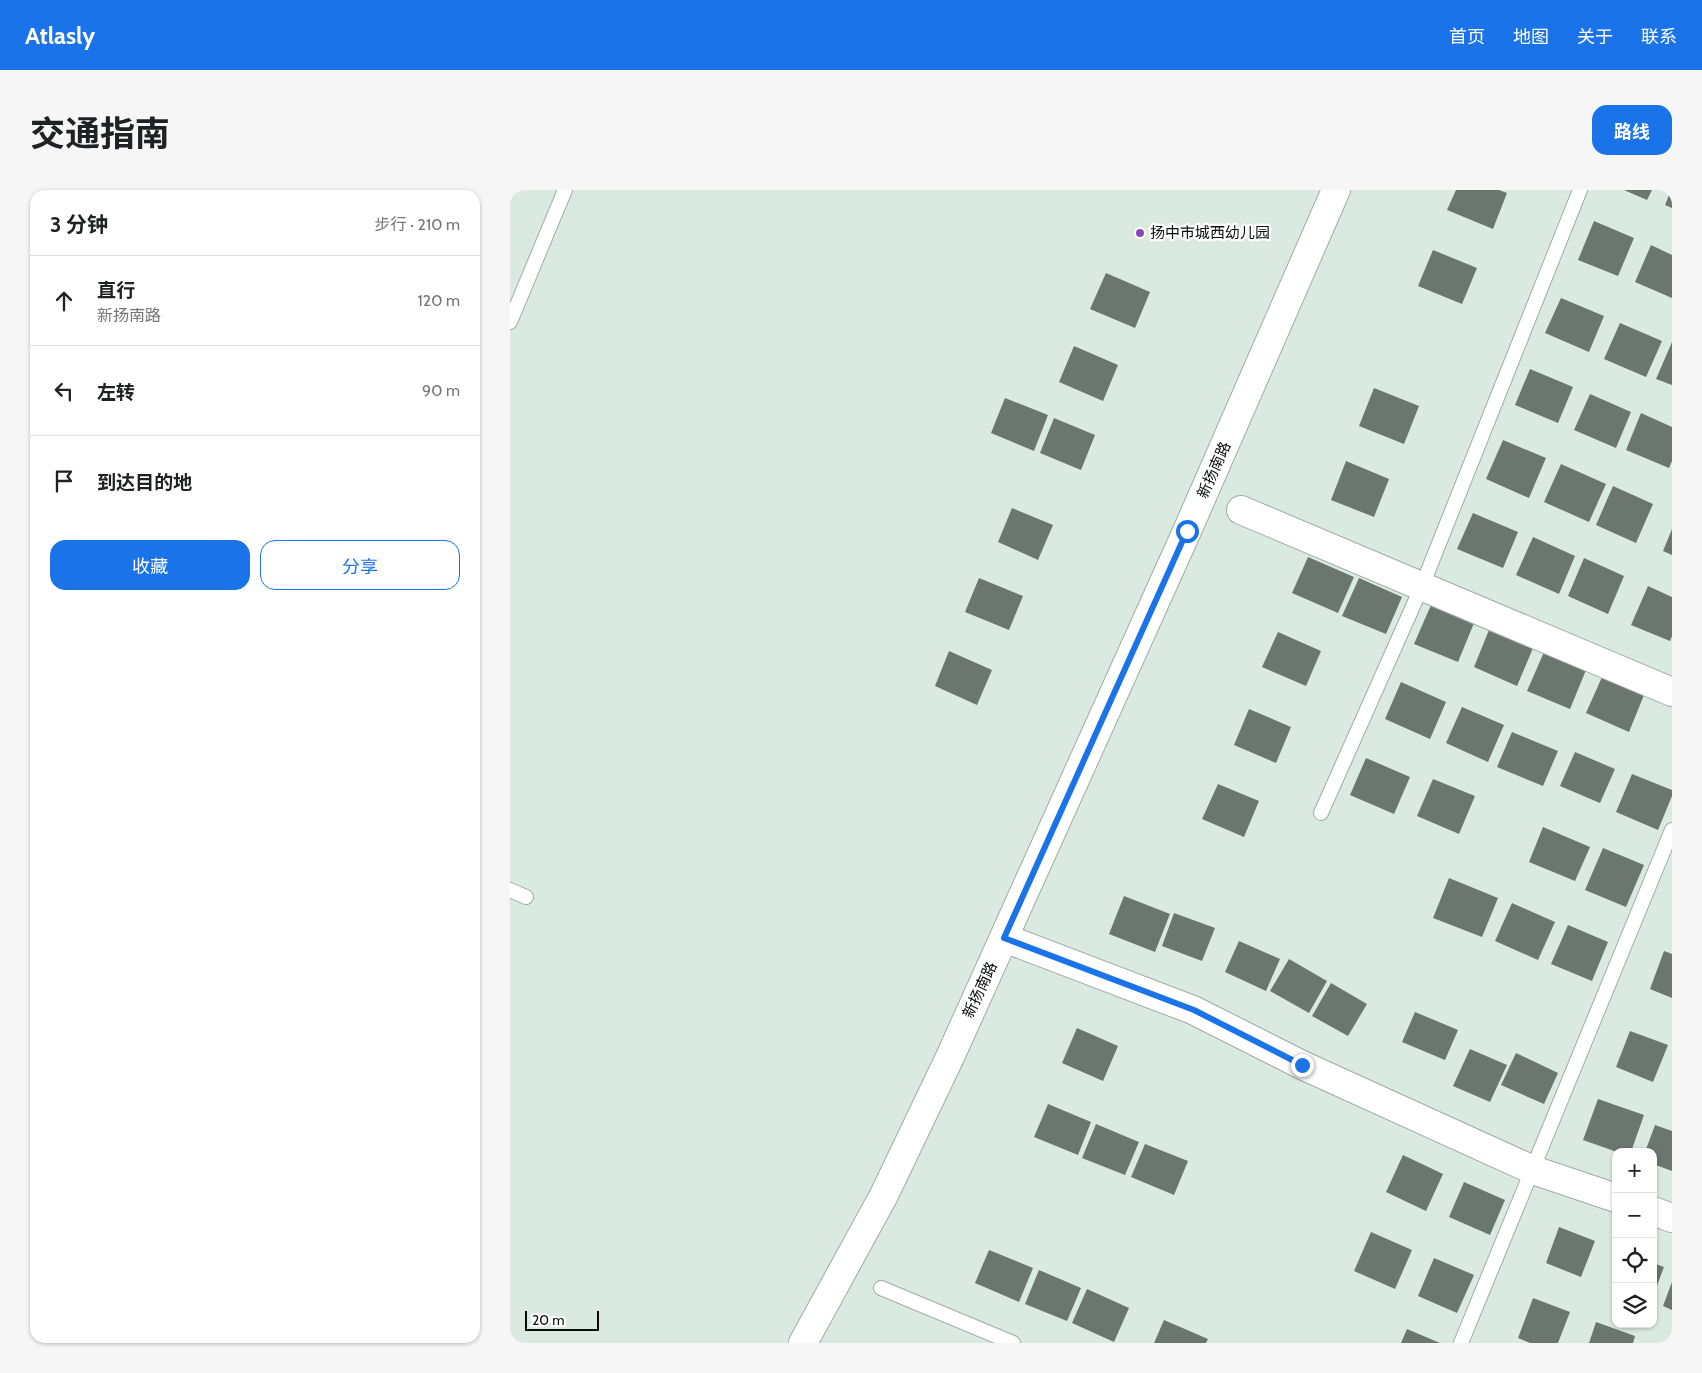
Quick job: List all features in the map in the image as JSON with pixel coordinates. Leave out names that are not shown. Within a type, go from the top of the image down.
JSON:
[{"type":"street","name":"新扬南路","points":[[803,1343],[884,1195],[1004,938],[1191,522],[1336,190]]},
{"type":"street","points":[[1241,510],[1672,692]]},
{"type":"street","points":[[1004,938],[1194,1010],[1302,1065],[1533,1170],[1612,1197]]},
{"type":"street","points":[[1657,1212],[1672,1218]]},
{"type":"lane","points":[[510,322],[565,190]]},
{"type":"lane","points":[[1321,813],[1422,586],[1580,190]]},
{"type":"lane","points":[[1461,1343],[1672,830]]},
{"type":"lane","points":[[510,890],[526,897]]},
{"type":"lane","points":[[881,1288],[1013,1343]]},
{"type":"building","points":[[1456,190],[1499,190],[1507,193],[1493,229],[1447,210]]},
{"type":"building","points":[[1624,190],[1652,190],[1647,200]]},
{"type":"building","points":[[1672,190],[1672,208],[1665,205]]},
{"type":"building","points":[[1594,221],[1634,238],[1618,276],[1578,260]]},
{"type":"building","points":[[1651,245],[1672,255],[1672,298],[1635,282]]},
{"type":"building","points":[[1433,250],[1477,268],[1462,304],[1418,286]]},
{"type":"building","points":[[1106,273],[1150,292],[1135,328],[1090,309]]},
{"type":"building","points":[[1561,298],[1604,316],[1589,352],[1545,333]]},
{"type":"building","points":[[1620,323],[1662,341],[1646,377],[1604,359]]},
{"type":"building","points":[[1672,342],[1672,385],[1656,379]]},
{"type":"building","points":[[1074,346],[1118,365],[1103,401],[1059,382]]},
{"type":"building","points":[[1530,369],[1573,387],[1558,423],[1515,405]]},
{"type":"building","points":[[1374,388],[1419,406],[1404,444],[1359,426]]},
{"type":"building","points":[[1590,394],[1631,412],[1616,448],[1574,430]]},
{"type":"building","points":[[1005,398],[1048,415],[1034,451],[991,433]]},
{"type":"building","points":[[1641,413],[1672,427],[1672,461],[1669,468],[1626,450]]},
{"type":"building","points":[[1054,418],[1095,435],[1081,470],[1040,453]]},
{"type":"building","points":[[1503,440],[1546,458],[1529,498],[1486,479]]},
{"type":"building","points":[[1346,461],[1389,479],[1374,517],[1331,500]]},
{"type":"building","points":[[1561,464],[1606,484],[1589,522],[1544,502]]},
{"type":"building","points":[[1613,486],[1653,504],[1636,543],[1596,525]]},
{"type":"building","points":[[1012,508],[1053,525],[1038,560],[998,542]]},
{"type":"building","points":[[1473,513],[1518,532],[1503,568],[1457,549]]},
{"type":"building","points":[[1672,529],[1672,555],[1663,551]]},
{"type":"building","points":[[1533,537],[1575,556],[1559,594],[1516,575]]},
{"type":"building","points":[[1308,557],[1354,577],[1338,613],[1292,593]]},
{"type":"building","points":[[1584,558],[1624,576],[1608,614],[1568,596]]},
{"type":"building","points":[[979,578],[1023,596],[1009,630],[965,612]]},
{"type":"building","points":[[1359,578],[1402,597],[1386,634],[1342,616]]},
{"type":"building","points":[[1648,586],[1672,597],[1672,636],[1670,641],[1631,625]]},
{"type":"building","points":[[1431,605],[1474,623],[1458,662],[1414,644]]},
{"type":"building","points":[[1489,630],[1533,648],[1517,686],[1474,667]]},
{"type":"building","points":[[1278,632],[1321,651],[1306,686],[1262,667]]},
{"type":"building","points":[[949,651],[992,670],[977,705],[935,686]]},
{"type":"building","points":[[1544,652],[1586,670],[1570,709],[1527,691]]},
{"type":"building","points":[[1602,677],[1644,695],[1629,732],[1586,713]]},
{"type":"building","points":[[1401,682],[1446,702],[1430,739],[1385,719]]},
{"type":"building","points":[[1462,707],[1504,725],[1488,762],[1446,743]]},
{"type":"building","points":[[1249,709],[1291,727],[1276,763],[1234,745]]},
{"type":"building","points":[[1512,732],[1558,751],[1543,786],[1497,767]]},
{"type":"building","points":[[1575,752],[1615,769],[1600,803],[1560,786]]},
{"type":"building","points":[[1366,758],[1410,777],[1394,814],[1350,795]]},
{"type":"building","points":[[1632,774],[1672,790],[1672,796],[1658,830],[1616,812]]},
{"type":"building","points":[[1433,779],[1475,796],[1459,834],[1417,816]]},
{"type":"building","points":[[1218,784],[1259,801],[1244,837],[1202,819]]},
{"type":"building","points":[[1543,827],[1590,847],[1575,881],[1529,862]]},
{"type":"building","points":[[1603,848],[1644,865],[1626,907],[1585,890]]},
{"type":"building","points":[[1449,878],[1498,898],[1482,937],[1433,918]]},
{"type":"building","points":[[1124,896],[1170,914],[1155,952],[1109,934]]},
{"type":"building","points":[[1512,903],[1555,922],[1538,960],[1495,941]]},
{"type":"building","points":[[1174,913],[1215,928],[1202,961],[1162,946]]},
{"type":"building","points":[[1568,925],[1608,942],[1592,981],[1551,964]]},
{"type":"building","points":[[1239,941],[1280,959],[1266,991],[1225,972]]},
{"type":"building","points":[[1664,951],[1672,954],[1672,998],[1650,989]]},
{"type":"building","points":[[1289,959],[1327,981],[1309,1013],[1270,991]]},
{"type":"building","points":[[1331,983],[1367,1004],[1348,1036],[1312,1016]]},
{"type":"building","points":[[1415,1012],[1458,1030],[1445,1060],[1402,1042]]},
{"type":"building","points":[[1077,1028],[1118,1046],[1103,1081],[1062,1063]]},
{"type":"building","points":[[1630,1031],[1668,1045],[1653,1082],[1616,1067]]},
{"type":"building","points":[[1470,1049],[1507,1065],[1490,1102],[1453,1086]]},
{"type":"building","points":[[1516,1053],[1558,1073],[1544,1104],[1501,1085]]},
{"type":"building","points":[[1598,1099],[1644,1115],[1632,1148],[1612,1148],[1612,1150],[1583,1140]]},
{"type":"building","points":[[1048,1104],[1091,1122],[1078,1155],[1034,1137]]},
{"type":"building","points":[[1096,1124],[1139,1142],[1125,1175],[1082,1158]]},
{"type":"building","points":[[1655,1125],[1672,1131],[1672,1171],[1657,1165],[1657,1148],[1646,1148]]},
{"type":"building","points":[[1145,1144],[1188,1161],[1174,1195],[1131,1177]]},
{"type":"building","points":[[1403,1155],[1443,1174],[1426,1211],[1386,1192]]},
{"type":"building","points":[[1464,1182],[1505,1200],[1490,1235],[1449,1217]]},
{"type":"building","points":[[1559,1227],[1595,1241],[1581,1277],[1546,1263]]},
{"type":"building","points":[[1371,1232],[1412,1250],[1395,1289],[1354,1271]]},
{"type":"building","points":[[989,1250],[1033,1268],[1019,1302],[975,1283]]},
{"type":"building","points":[[1434,1258],[1474,1275],[1457,1313],[1418,1296]]},
{"type":"building","points":[[1657,1264],[1664,1267],[1657,1285]]},
{"type":"building","points":[[1039,1270],[1081,1288],[1067,1321],[1025,1304]]},
{"type":"building","points":[[1672,1282],[1672,1310],[1663,1306]]},
{"type":"building","points":[[1087,1289],[1129,1308],[1114,1342],[1072,1323]]},
{"type":"building","points":[[1533,1298],[1570,1312],[1558,1343],[1530,1343],[1518,1338]]},
{"type":"building","points":[[1164,1320],[1208,1339],[1206,1343],[1154,1343]]},
{"type":"building","points":[[1596,1322],[1635,1336],[1633,1343],[1589,1343]]},
{"type":"building","points":[[1407,1329],[1440,1343],[1401,1343]]},
{"type":"place","name":"扬中市城西幼儿园","points":[[1140,233]]},
{"type":"route","points":[[1187,531],[1004,938],[1194,1010],[1302,1065]]}]
